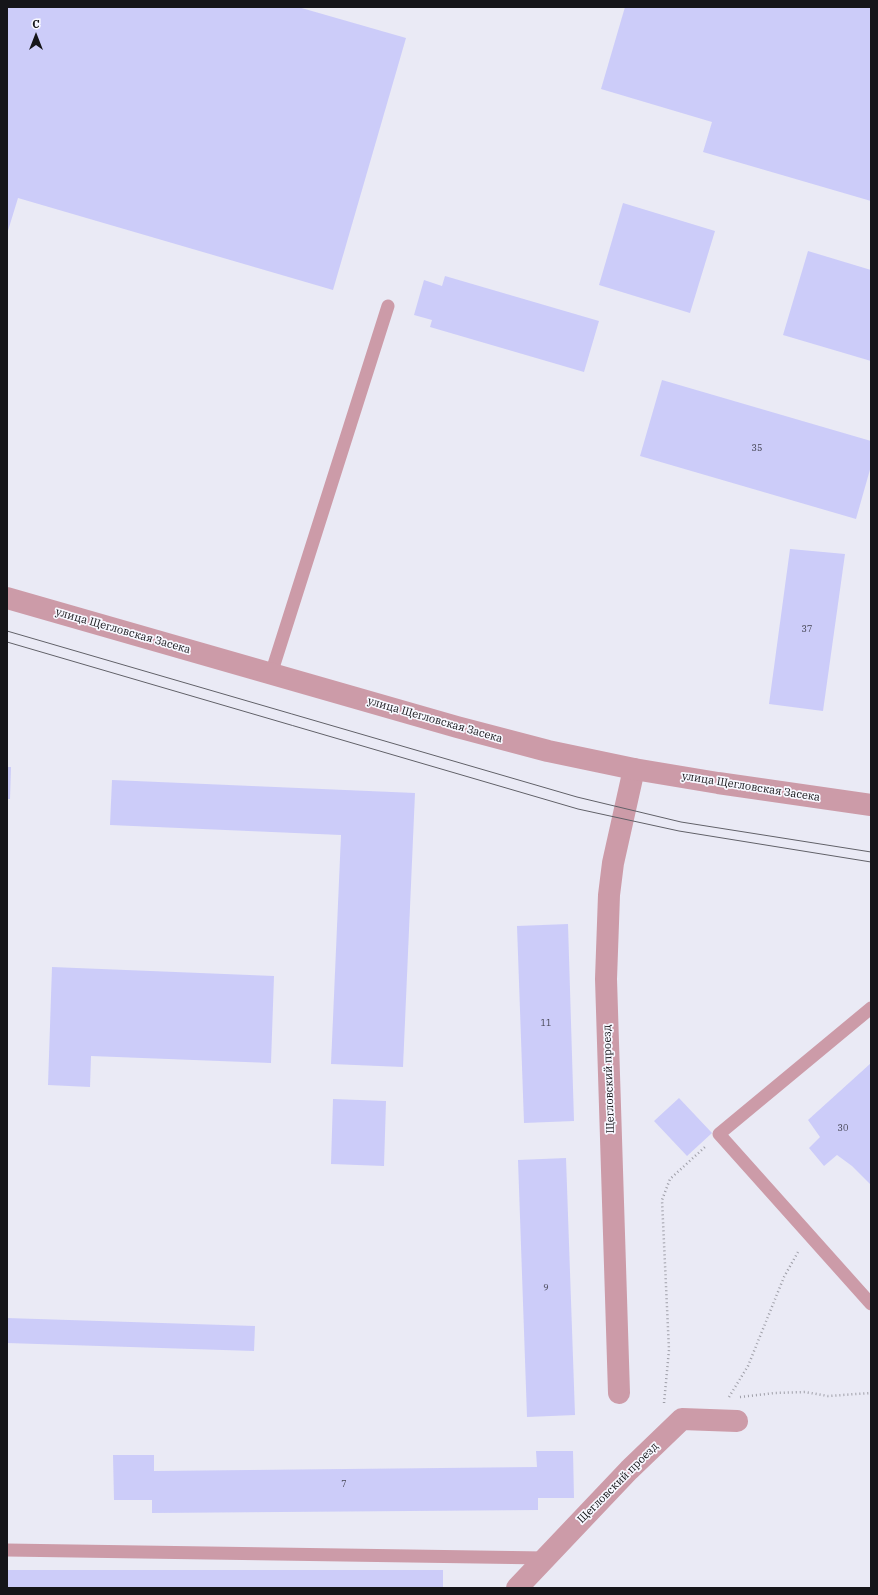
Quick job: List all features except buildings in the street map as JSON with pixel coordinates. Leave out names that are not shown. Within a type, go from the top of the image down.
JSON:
[{"type":"street","name":"улица Щегловская Засека","points":[[7,598],[457,728],[548,752],[634,769],[718,783],[871,805]]},
{"type":"street","name":"Щегловский проезд","points":[[619,1393],[606,979],[609,895],[612,863],[634,769]]},
{"type":"street","name":"Щегловский проезд","points":[[517,1588],[629,1470],[682,1419],[737,1421]]},
{"type":"lane","points":[[271,674],[388,306]]},
{"type":"lane","points":[[871,1008],[719,1134],[871,1304]]},
{"type":"lane","points":[[7,1550],[545,1558]]},
{"type":"path","points":[[663,1406],[669,1350],[662,1200],[670,1179],[719,1134]]},
{"type":"path","points":[[808,1234],[784,1277],[748,1366],[728,1399],[761,1393],[806,1392],[828,1396],[871,1393]]},
{"type":"tram line","points":[[7,631],[577,797],[681,822],[871,852]]},
{"type":"tram line","points":[[7,642],[578,809],[679,831],[871,862]]}]
